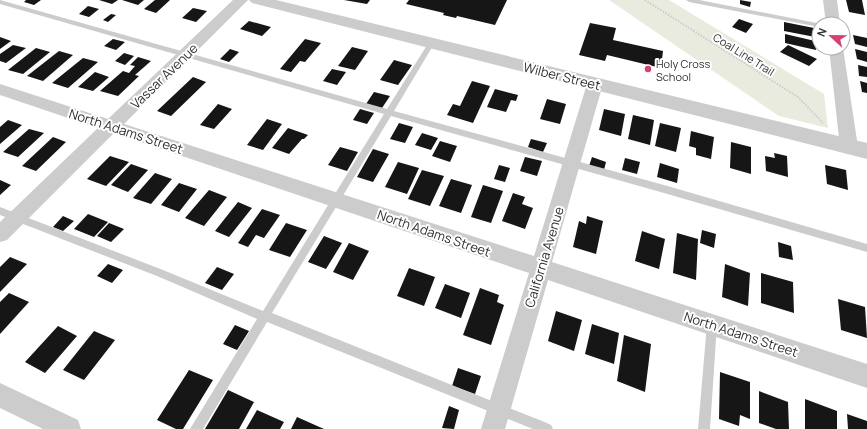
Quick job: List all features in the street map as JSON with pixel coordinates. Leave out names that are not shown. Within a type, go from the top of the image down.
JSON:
[{"type":"street","name":"Vassar Avenue","points":[[0,234],[241,0]]},
{"type":"street","name":"Wilber Street","points":[[257,0],[858,149]]},
{"type":"street","points":[[830,0],[832,16]]},
{"type":"street","points":[[838,56],[858,149]]},
{"type":"street","name":"California Avenue","points":[[493,429],[595,84]]},
{"type":"street","name":"North Adams Street","points":[[0,89],[867,376]]},
{"type":"street","points":[[0,395],[69,429]]},
{"type":"lane","points":[[689,0],[811,23]]},
{"type":"lane","points":[[0,2],[867,248]]},
{"type":"lane","points":[[196,429],[431,44]]},
{"type":"lane","points":[[0,211],[447,390],[499,408],[547,429]]},
{"type":"lane","points":[[704,429],[712,324]]},
{"type":"path","name":"Coal Line Trail","points":[[645,0],[798,97],[812,110],[825,126]]},
{"type":"shaded area","points":[[609,0],[669,0],[824,94],[828,128],[779,116]]},
{"type":"building","points":[[26,0],[41,0],[34,5],[24,2]]},
{"type":"building","points":[[99,0],[118,0],[112,4]]},
{"type":"building","points":[[122,0],[144,0],[138,5]]},
{"type":"building","points":[[155,0],[170,0],[156,13],[144,9]]},
{"type":"building","points":[[344,0],[370,0],[367,4]]},
{"type":"building","points":[[409,0],[507,0],[495,25],[457,16],[456,18],[443,15],[444,13],[406,4]]},
{"type":"building","points":[[740,0],[751,2],[750,7],[740,4]]},
{"type":"building","points":[[846,0],[862,0],[865,15],[849,12]]},
{"type":"building","points":[[88,6],[99,9],[89,17],[79,14]]},
{"type":"building","points":[[193,8],[207,11],[196,22],[182,18]]},
{"type":"building","points":[[111,14],[116,15],[108,22],[103,20]]},
{"type":"building","points":[[739,19],[753,24],[746,33],[732,27]]},
{"type":"building","points":[[249,21],[271,27],[262,36],[240,29]]},
{"type":"building","points":[[784,22],[811,27],[811,36],[784,31]]},
{"type":"building","points":[[590,23],[616,28],[613,40],[663,51],[661,68],[607,55],[605,61],[579,55]]},
{"type":"building","points":[[785,34],[811,40],[811,49],[785,43]]},
{"type":"building","points":[[853,35],[867,38],[867,47],[855,44]]},
{"type":"building","points":[[0,37],[11,41],[0,49]]},
{"type":"building","points":[[113,39],[125,42],[116,50],[104,46]]},
{"type":"building","points":[[305,39],[321,43],[305,62],[300,61],[291,72],[280,69]]},
{"type":"building","points":[[13,45],[26,48],[6,63],[0,61],[0,54]]},
{"type":"building","points":[[788,45],[817,59],[809,66],[780,52]]},
{"type":"building","points":[[352,47],[368,51],[355,70],[338,66]]},
{"type":"building","points":[[36,48],[50,52],[23,74],[8,70]]},
{"type":"building","points":[[230,49],[239,52],[229,62],[220,59]]},
{"type":"building","points":[[855,49],[867,52],[867,62],[857,59]]},
{"type":"building","points":[[59,51],[73,55],[43,81],[27,76]]},
{"type":"building","points":[[124,53],[134,56],[125,65],[115,61]]},
{"type":"building","points":[[138,57],[151,61],[135,75],[139,76],[118,96],[100,91],[123,71],[129,73],[135,66],[130,65]]},
{"type":"building","points":[[83,58],[98,62],[68,88],[52,83]]},
{"type":"building","points":[[394,60],[412,65],[398,85],[380,80]]},
{"type":"building","points":[[858,65],[867,67],[867,77],[859,76]]},
{"type":"building","points":[[332,69],[346,72],[337,85],[323,81]]},
{"type":"building","points":[[95,72],[109,77],[93,91],[78,87]]},
{"type":"building","points":[[193,77],[206,82],[171,116],[157,111]]},
{"type":"building","points":[[472,81],[490,86],[473,123],[447,115],[453,104],[460,106]]},
{"type":"building","points":[[860,81],[867,83],[867,93],[862,92]]},
{"type":"building","points":[[495,89],[518,95],[516,101],[511,100],[506,112],[487,107]]},
{"type":"building","points":[[374,92],[390,96],[382,108],[366,104]]},
{"type":"building","points":[[547,99],[566,104],[560,124],[540,119]]},
{"type":"building","points":[[218,104],[232,109],[214,129],[200,125]]},
{"type":"building","points":[[360,109],[374,113],[367,124],[353,120]]},
{"type":"building","points":[[604,109],[625,114],[621,136],[599,130]]},
{"type":"building","points":[[633,115],[654,120],[650,145],[628,139]]},
{"type":"building","points":[[267,119],[282,124],[263,150],[247,145]]},
{"type":"building","points":[[8,120],[22,125],[0,144],[0,127]]},
{"type":"building","points":[[399,123],[413,127],[405,143],[390,139]]},
{"type":"building","points":[[660,123],[681,128],[676,152],[655,146]]},
{"type":"building","points":[[288,128],[308,135],[302,139],[289,154],[272,148]]},
{"type":"building","points":[[29,129],[44,133],[18,157],[3,152]]},
{"type":"building","points":[[691,131],[714,137],[711,159],[696,155],[696,148],[689,146]]},
{"type":"building","points":[[422,133],[438,138],[431,150],[415,145]]},
{"type":"building","points":[[53,137],[66,142],[36,171],[22,166]]},
{"type":"building","points":[[531,139],[547,143],[543,152],[528,147]]},
{"type":"building","points":[[440,141],[457,146],[450,162],[432,156]]},
{"type":"building","points":[[731,142],[751,147],[751,174],[730,168]]},
{"type":"building","points":[[340,147],[358,152],[347,171],[328,165]]},
{"type":"building","points":[[373,149],[389,154],[373,182],[357,177]]},
{"type":"building","points":[[774,153],[787,156],[788,177],[766,171],[765,156],[775,158]]},
{"type":"building","points":[[110,156],[129,162],[106,186],[87,179]]},
{"type":"building","points":[[525,157],[542,161],[537,176],[520,171]]},
{"type":"building","points":[[592,157],[606,162],[604,170],[589,166]]},
{"type":"building","points":[[625,158],[640,162],[637,174],[622,170]]},
{"type":"building","points":[[398,162],[419,168],[407,194],[385,187]]},
{"type":"building","points":[[660,163],[679,169],[677,183],[657,177]]},
{"type":"building","points":[[131,164],[148,170],[128,192],[111,185]]},
{"type":"building","points":[[499,165],[510,168],[505,182],[494,179]]},
{"type":"building","points":[[825,165],[846,170],[848,190],[827,184]]},
{"type":"building","points":[[422,170],[444,176],[430,206],[408,199]]},
{"type":"building","points":[[155,173],[172,179],[151,204],[133,198]]},
{"type":"building","points":[[451,179],[472,185],[461,213],[439,206]]},
{"type":"building","points":[[0,180],[11,185],[0,195]]},
{"type":"building","points":[[179,183],[197,189],[179,212],[161,205]]},
{"type":"building","points":[[483,185],[503,191],[491,223],[471,217]]},
{"type":"building","points":[[209,190],[227,197],[204,226],[185,218]]},
{"type":"building","points":[[513,193],[525,197],[522,204],[533,208],[525,229],[502,221]]},
{"type":"building","points":[[238,202],[252,208],[229,237],[215,231]]},
{"type":"building","points":[[262,209],[280,215],[264,238],[256,235],[248,247],[238,243]]},
{"type":"building","points":[[88,214],[108,222],[94,237],[74,229]]},
{"type":"building","points":[[63,216],[74,221],[63,231],[53,227]]},
{"type":"building","points":[[587,216],[603,221],[596,254],[573,247],[579,221],[586,224]]},
{"type":"building","points":[[109,223],[124,229],[111,242],[97,236]]},
{"type":"building","points":[[286,223],[307,230],[290,257],[269,250]]},
{"type":"building","points":[[702,230],[716,234],[714,248],[700,243]]},
{"type":"building","points":[[642,231],[665,239],[659,269],[635,261]]},
{"type":"building","points":[[677,233],[698,239],[696,280],[673,273]]},
{"type":"building","points":[[324,236],[342,243],[326,269],[308,262]]},
{"type":"building","points":[[778,242],[791,246],[793,260],[779,257]]},
{"type":"building","points":[[349,243],[369,251],[353,280],[333,272]]},
{"type":"building","points":[[10,257],[27,264],[0,292],[0,267]]},
{"type":"building","points":[[108,264],[123,270],[112,283],[97,276]]},
{"type":"building","points":[[725,264],[750,273],[748,306],[722,297]]},
{"type":"building","points":[[217,267],[234,274],[222,290],[205,283]]},
{"type":"building","points":[[409,268],[435,277],[424,306],[397,296]]},
{"type":"building","points":[[761,273],[793,282],[794,313],[761,303]]},
{"type":"building","points":[[445,284],[470,293],[461,318],[435,308]]},
{"type":"building","points":[[480,288],[499,295],[497,302],[504,305],[491,345],[463,335]]},
{"type":"building","points":[[9,293],[29,302],[0,334],[0,302]]},
{"type":"building","points":[[838,299],[865,307],[867,338],[841,330]]},
{"type":"building","points":[[556,311],[582,320],[574,351],[548,341]]},
{"type":"building","points":[[592,324],[619,333],[614,364],[585,354]]},
{"type":"building","points":[[235,325],[249,331],[237,350],[223,344]]},
{"type":"building","points":[[58,326],[77,336],[45,373],[25,362]]},
{"type":"building","points":[[94,331],[115,340],[84,380],[63,370]]},
{"type":"building","points":[[624,335],[651,344],[645,392],[617,381]]},
{"type":"building","points":[[458,368],[481,376],[475,394],[452,386]]},
{"type":"building","points":[[189,370],[213,380],[183,429],[176,429],[157,420]]},
{"type":"building","points":[[720,372],[750,382],[750,419],[740,415],[739,426],[719,419]]},
{"type":"building","points":[[228,390],[254,402],[239,429],[205,429]]},
{"type":"building","points":[[759,391],[788,402],[789,429],[776,429],[759,423]]},
{"type":"building","points":[[805,399],[837,411],[837,429],[805,429]]},
{"type":"building","points":[[449,406],[459,410],[454,429],[442,428]]},
{"type":"building","points":[[257,410],[284,422],[280,429],[246,429]]},
{"type":"building","points":[[847,414],[867,421],[867,429],[848,429]]},
{"type":"building","points":[[297,417],[324,429],[291,429]]},
{"type":"place","name":"Holy Cross School","points":[[648,69]]}]
